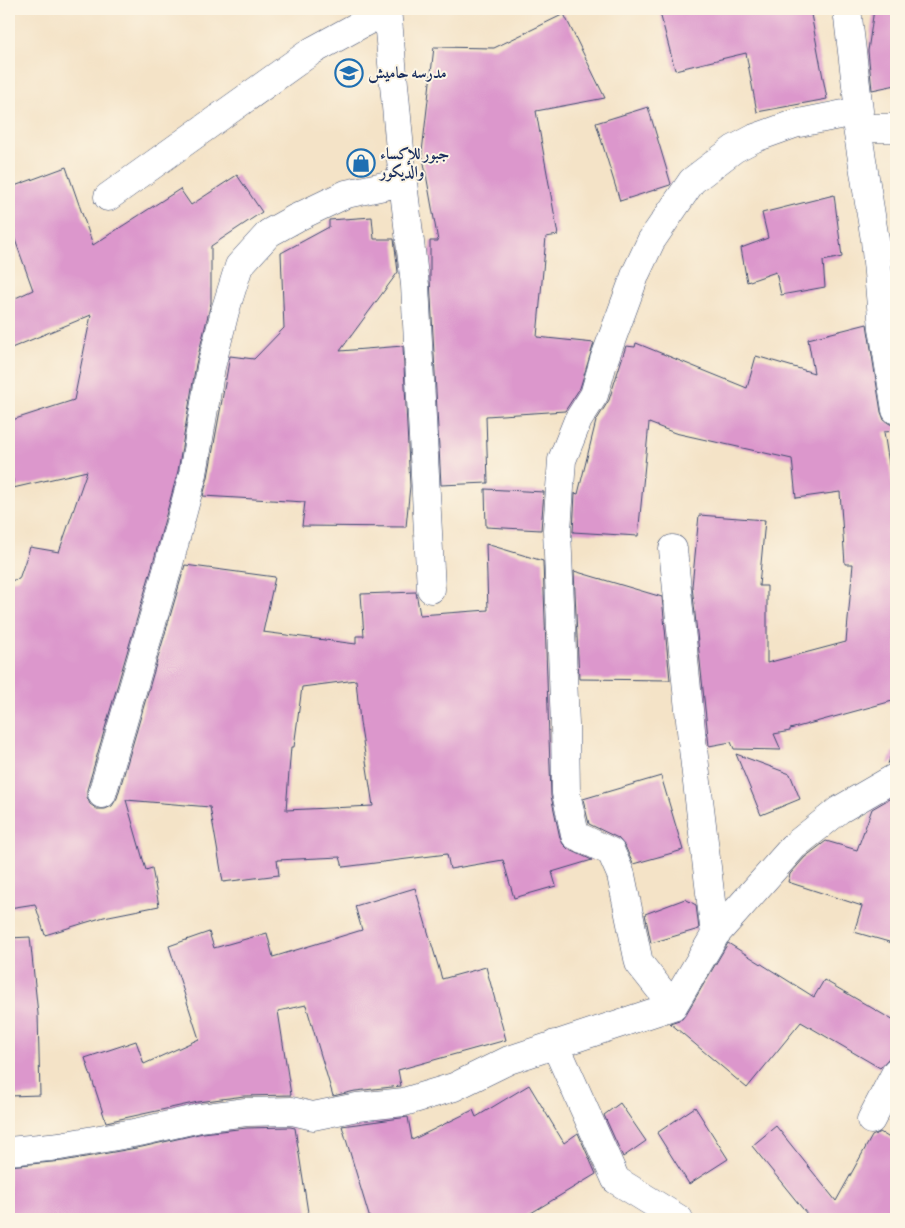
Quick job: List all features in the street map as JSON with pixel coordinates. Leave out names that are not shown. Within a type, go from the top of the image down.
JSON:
[{"type":"street","points":[[108,196],[312,50],[387,9],[403,182],[415,285],[431,589]]},
{"type":"street","points":[[847,9],[858,119],[876,240],[884,328],[896,410]]},
{"type":"street","points":[[673,1006],[639,964],[621,875],[611,852],[575,835],[566,793],[557,530],[562,460],[578,420],[594,395],[604,360],[636,273],[647,249],[655,234],[692,181],[734,148],[794,124],[858,119],[896,128]]},
{"type":"street","points":[[102,794],[167,571],[193,474],[211,367],[239,266],[269,233],[296,218],[346,194],[403,182]]},
{"type":"street","points":[[673,549],[692,740],[715,935]]},
{"type":"street","points":[[9,1151],[60,1146],[139,1132],[200,1118],[246,1112],[292,1111],[312,1116],[357,1107],[404,1102],[454,1087],[509,1060],[673,1006],[715,935],[794,846],[839,810],[896,777]]},
{"type":"street","points":[[555,1044],[616,1180],[679,1219]]},
{"type":"street","points":[[871,1120],[896,1072]]},
{"type":"building","points":[[659,9],[810,9],[827,99],[757,112],[746,53],[675,70]]},
{"type":"building","points":[[874,9],[896,9],[896,85],[872,90],[868,51]]},
{"type":"building","points":[[564,14],[605,98],[536,111],[558,235],[546,237],[537,337],[594,343],[580,388],[565,411],[486,416],[488,483],[441,485],[430,279],[430,241],[438,241],[422,152],[434,47],[494,48]]},
{"type":"building","points":[[648,107],[671,184],[620,201],[596,123]]},
{"type":"building","points":[[66,167],[93,245],[180,189],[191,205],[237,175],[262,212],[211,246],[211,303],[196,364],[178,471],[87,790],[90,804],[97,809],[105,809],[112,806],[117,798],[185,565],[275,577],[263,632],[356,644],[356,636],[364,636],[361,594],[416,592],[420,615],[488,610],[486,544],[543,561],[551,796],[563,844],[568,849],[592,860],[552,872],[556,886],[514,898],[503,860],[450,869],[447,854],[343,867],[340,857],[277,860],[279,875],[223,882],[210,807],[126,800],[146,870],[152,868],[159,906],[104,917],[45,935],[35,904],[9,908],[9,581],[19,579],[30,547],[59,552],[87,471],[13,488],[13,479],[9,480],[9,421],[74,400],[91,315],[9,349],[9,301],[33,290],[9,223],[9,188]],"holes":[[[356,680],[360,722],[373,806],[286,810],[291,747],[294,747],[302,687]]]},
{"type":"building","points":[[834,195],[842,257],[823,261],[825,287],[781,295],[776,272],[747,282],[741,248],[768,238],[762,213]]},
{"type":"building","points":[[372,217],[374,239],[394,239],[398,272],[340,351],[403,346],[410,486],[406,527],[302,526],[305,502],[203,496],[230,356],[254,359],[284,328],[281,253],[329,227],[329,220]]},
{"type":"building","points":[[867,324],[881,412],[884,420],[896,425],[896,431],[884,432],[896,508],[896,700],[774,734],[781,750],[734,749],[731,742],[709,746],[692,586],[699,515],[765,520],[759,586],[767,586],[767,663],[846,642],[853,564],[845,564],[840,492],[796,498],[792,459],[675,433],[649,423],[638,536],[573,532],[575,493],[578,494],[596,421],[609,400],[626,346],[635,347],[636,343],[747,388],[756,356],[814,373],[808,339]]},
{"type":"building","points":[[485,489],[544,492],[541,530],[486,527]]},
{"type":"building","points":[[574,571],[662,597],[670,680],[579,679]]},
{"type":"building","points":[[892,752],[896,753],[896,761],[888,764]]},
{"type":"building","points":[[736,754],[790,774],[800,799],[761,815]]},
{"type":"building","points":[[661,776],[683,850],[633,864],[625,846],[618,838],[589,824],[583,799]]},
{"type":"building","points":[[896,795],[896,944],[854,932],[862,906],[788,882],[790,874],[805,857],[826,841],[857,850],[872,809]]},
{"type":"building","points":[[415,888],[442,979],[486,967],[506,1040],[398,1070],[401,1086],[355,1091],[333,1096],[306,1005],[278,1011],[291,1095],[244,1096],[198,1102],[106,1122],[85,1058],[136,1041],[144,1064],[199,1039],[169,946],[209,932],[214,948],[267,933],[273,957],[362,930],[355,906]]},
{"type":"building","points":[[685,899],[696,905],[699,929],[651,943],[645,914]]},
{"type":"building","points":[[30,937],[38,1014],[40,1095],[9,1096],[9,938]]},
{"type":"building","points":[[728,943],[814,997],[824,980],[896,1022],[896,1045],[889,1058],[880,1068],[801,1022],[747,1088],[670,1023],[682,1019],[686,1014]]},
{"type":"building","points":[[529,1085],[564,1143],[578,1133],[596,1174],[521,1219],[370,1219],[342,1126],[408,1117],[412,1140],[473,1110],[476,1117]]},
{"type":"building","points":[[620,1103],[646,1141],[623,1157],[604,1115]]},
{"type":"building","points":[[695,1107],[728,1159],[689,1184],[657,1133]]},
{"type":"building","points":[[776,1126],[836,1201],[872,1136],[880,1132],[896,1142],[896,1219],[811,1219],[752,1146]]},
{"type":"building","points":[[247,1128],[295,1128],[309,1219],[9,1219],[9,1166],[63,1161],[142,1147],[203,1133]]},
{"type":"place","name":"مدرسه حاميش","points":[[349,73]]},
{"type":"place","name":"جبور للإكساء والديكور","points":[[361,163]]}]
